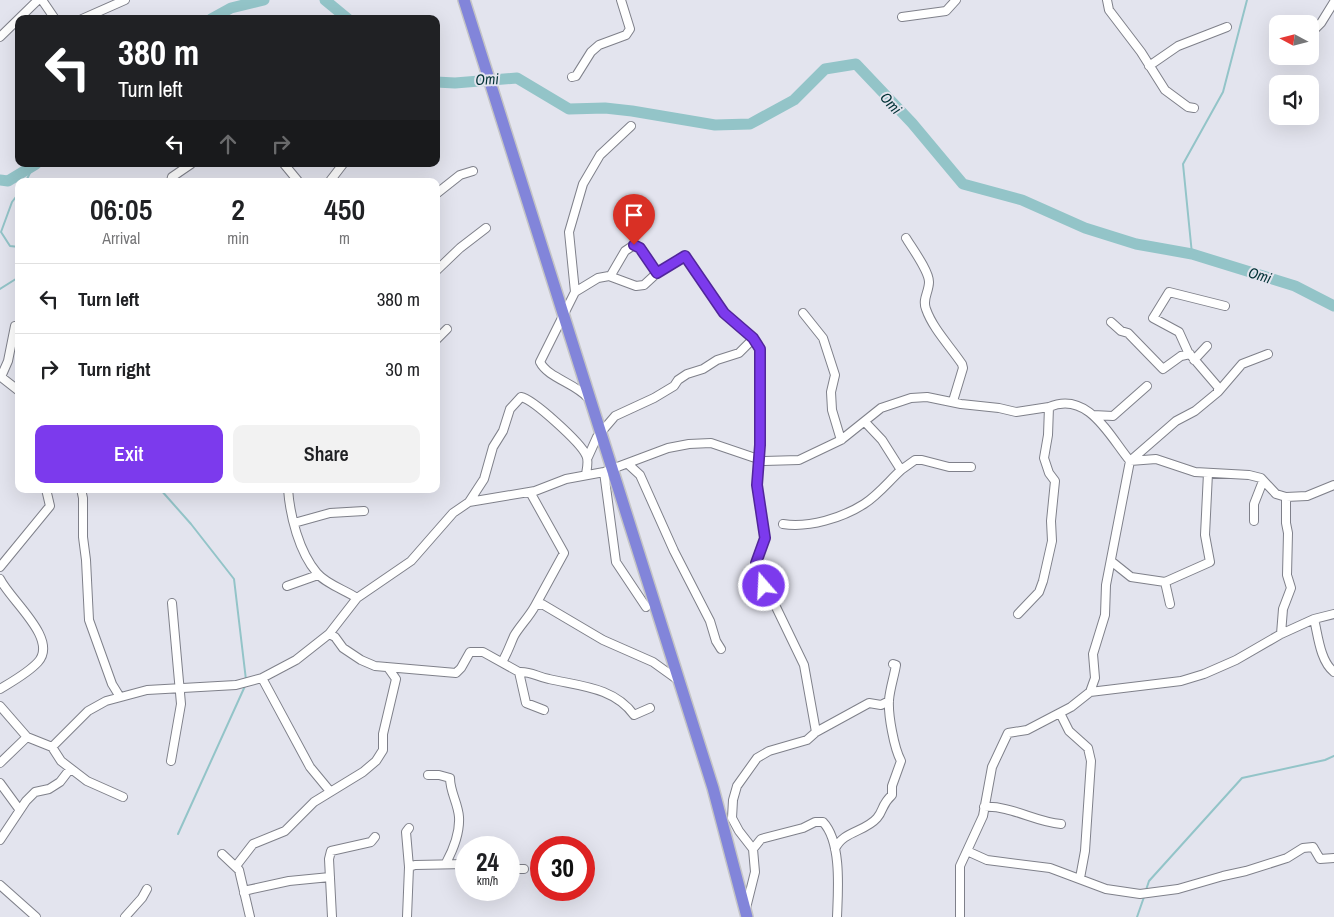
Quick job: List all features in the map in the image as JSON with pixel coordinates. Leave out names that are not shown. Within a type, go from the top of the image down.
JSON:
[{"type":"highway","points":[[464,0],[710,779],[748,917]]},
{"type":"street","points":[[23,15],[38,0]]},
{"type":"street","points":[[42,0],[52,15]]},
{"type":"street","points":[[91,15],[125,0]]},
{"type":"street","points":[[572,76],[576,76],[591,52],[599,45],[626,35],[630,28],[622,0]]},
{"type":"street","points":[[902,17],[946,11],[956,0]]},
{"type":"street","points":[[1107,0],[1109,10],[1132,38],[1165,90],[1188,107],[1194,108]]},
{"type":"street","points":[[1319,25],[1334,2]]},
{"type":"street","points":[[0,37],[15,22]]},
{"type":"street","points":[[1149,66],[1178,46],[1226,27]]},
{"type":"street","points":[[575,292],[569,232],[583,184],[600,155],[631,126]]},
{"type":"street","points":[[174,178],[187,167]]},
{"type":"street","points":[[286,167],[296,178]]},
{"type":"street","points":[[332,178],[341,167]]},
{"type":"street","points":[[440,191],[460,175],[473,171]]},
{"type":"street","points":[[440,267],[460,248],[486,228]]},
{"type":"street","points":[[906,238],[928,276],[930,284],[925,298],[925,307],[934,326],[962,364],[963,368],[953,402]]},
{"type":"street","points":[[611,275],[625,251],[634,245],[640,248],[657,273]]},
{"type":"street","points":[[597,437],[598,417],[587,397],[578,388],[546,371],[540,362],[575,292],[598,278],[611,275],[636,286],[644,285],[657,273],[685,256],[724,313],[753,339],[760,349],[757,485],[765,538],[756,563],[768,595],[776,607],[804,665],[816,732]]},
{"type":"street","points":[[1218,392],[1218,387],[1192,357],[1179,332],[1153,318],[1168,292],[1225,306]]},
{"type":"street","points":[[804,313],[823,338],[835,375],[831,392],[832,410],[841,440]]},
{"type":"street","points":[[1111,322],[1121,331],[1128,333],[1163,370],[1181,356],[1192,357],[1207,346]]},
{"type":"street","points":[[15,326],[8,361],[1,377],[15,388]]},
{"type":"street","points":[[440,336],[447,329]]},
{"type":"street","points":[[586,474],[588,457],[597,437],[615,416],[654,398],[674,386],[686,374],[703,369],[717,360],[739,353],[753,339]]},
{"type":"street","points":[[1090,692],[1095,678],[1093,654],[1105,615],[1106,585],[1130,461],[1176,421],[1195,411],[1218,392],[1242,364],[1268,354]]},
{"type":"street","points":[[1093,415],[1113,416],[1147,386]]},
{"type":"street","points":[[52,747],[88,711],[120,697],[147,690],[214,688],[262,678],[296,660],[329,634],[357,598],[411,561],[453,513],[469,502],[484,479],[493,447],[503,432],[510,409],[521,397],[554,420],[588,457]]},
{"type":"street","points":[[469,502],[530,492],[566,479],[604,472],[668,448],[689,444],[711,443],[758,459],[776,462],[799,460],[841,440],[882,408],[911,398],[953,402],[1016,412],[1067,403],[1079,406],[1098,418],[1112,440],[1130,461]]},
{"type":"street","points":[[1018,614],[1039,592],[1052,541],[1050,521],[1055,481],[1049,473],[1044,458],[1048,436],[1049,407]]},
{"type":"street","points":[[865,422],[882,440],[901,470]]},
{"type":"street","points":[[1130,461],[1156,459],[1195,472],[1249,475],[1263,481],[1276,494],[1286,497],[1307,496],[1334,486]]},
{"type":"street","points":[[783,524],[796,526],[845,513],[864,503],[915,460],[949,467],[971,467]]},
{"type":"street","points":[[628,464],[640,475],[674,551],[697,594],[702,609],[710,621],[716,641],[721,648]]},
{"type":"street","points":[[604,472],[616,562],[646,607]]},
{"type":"street","points":[[1111,561],[1131,577],[1165,582],[1210,562],[1205,535],[1208,473]]},
{"type":"street","points":[[1254,521],[1254,504],[1263,481]]},
{"type":"street","points":[[502,662],[515,634],[535,606],[564,553],[530,492]]},
{"type":"street","points":[[0,567],[50,506],[47,493]]},
{"type":"street","points":[[82,493],[89,620],[112,684],[120,697]]},
{"type":"street","points":[[289,493],[294,523],[305,554],[318,574],[357,598]]},
{"type":"street","points":[[1281,634],[1283,610],[1291,588],[1287,575],[1288,533],[1286,497]]},
{"type":"street","points":[[294,523],[324,514],[364,511]]},
{"type":"street","points":[[287,586],[318,574]]},
{"type":"street","points":[[0,579],[8,594],[41,634],[44,651],[40,660],[28,671],[0,689]]},
{"type":"street","points":[[1165,582],[1170,604]]},
{"type":"street","points":[[171,762],[181,704],[172,603]]},
{"type":"street","points":[[535,606],[542,604],[552,608],[603,640],[653,662],[686,686]]},
{"type":"street","points":[[960,917],[960,866],[983,816],[992,767],[1008,733],[1027,730],[1060,714],[1090,692],[1181,681],[1236,660],[1281,634],[1314,619],[1334,614]]},
{"type":"street","points":[[1314,619],[1322,650],[1330,669],[1334,672]]},
{"type":"street","points":[[329,634],[335,637],[343,648],[361,660],[389,669],[456,673],[470,652],[474,650],[502,662],[519,672],[529,671],[546,679],[603,691],[628,707],[634,714],[650,708]]},
{"type":"street","points":[[835,849],[838,841],[877,818],[883,803],[892,795],[892,786],[901,761],[897,755],[889,702],[896,665],[893,664]]},
{"type":"street","points":[[236,866],[253,844],[277,835],[292,826],[307,808],[329,790],[363,772],[376,761],[383,750],[384,734],[396,679],[389,669]]},
{"type":"street","points":[[519,672],[526,703],[544,710]]},
{"type":"street","points":[[262,678],[310,767],[329,790]]},
{"type":"street","points":[[748,917],[745,906],[754,883],[753,849],[732,818],[733,800],[737,786],[757,758],[769,752],[807,740],[816,732],[869,703],[882,705],[889,702]]},
{"type":"street","points":[[0,706],[27,737],[52,747],[61,761],[70,769],[123,797]]},
{"type":"street","points":[[1060,714],[1069,731],[1088,748],[1091,762],[1085,851],[1080,878]]},
{"type":"street","points":[[0,763],[27,737]]},
{"type":"street","points":[[0,840],[19,809],[35,792],[49,789],[60,782],[70,769]]},
{"type":"street","points":[[428,775],[439,774],[450,778],[450,791],[459,817],[457,835],[446,863]]},
{"type":"street","points":[[0,783],[19,809]]},
{"type":"street","points":[[984,807],[997,807],[1044,822],[1061,824]]},
{"type":"street","points":[[753,849],[761,839],[803,828],[815,822],[824,822],[828,826],[835,849],[837,917]]},
{"type":"street","points":[[407,917],[409,867],[405,843],[406,832],[409,828]]},
{"type":"street","points":[[332,917],[329,858],[332,851],[371,842],[375,837]]},
{"type":"street","points":[[967,851],[987,860],[1050,868],[1106,889],[1140,894],[1160,892],[1246,871],[1287,858],[1304,848],[1313,847],[1320,859],[1334,858]]},
{"type":"street","points":[[222,854],[236,866],[250,917]]},
{"type":"street","points":[[409,867],[415,865],[455,863]]},
{"type":"street","points":[[244,893],[248,890],[289,881],[330,876]]},
{"type":"street","points":[[0,885],[36,917]]},
{"type":"street","points":[[125,917],[142,898],[147,889]]},
{"type":"waterway","name":"Omi","points":[[218,15],[231,8],[264,0]]},
{"type":"waterway","name":"Omi","points":[[325,0],[343,15]]},
{"type":"waterway","points":[[1192,254],[1183,164],[1223,92],[1247,0]]},
{"type":"waterway","name":"Omi","points":[[440,82],[455,83],[517,78],[569,109],[605,108],[715,125],[750,124],[794,100],[825,69],[856,64],[912,123],[963,184],[1022,200],[1085,228],[1136,244],[1192,254],[1295,286],[1334,306]]},
{"type":"waterway","name":"Omi","points":[[0,180],[8,181],[31,167]]},
{"type":"waterway","points":[[28,178],[33,167]]},
{"type":"waterway","points":[[15,198],[1,232],[10,246],[15,247]]},
{"type":"waterway","points":[[0,289],[15,280]]},
{"type":"waterway","points":[[164,493],[191,524],[234,579],[246,680]]},
{"type":"waterway","points":[[178,834],[245,686]]},
{"type":"waterway","points":[[1146,890],[1149,881],[1242,778],[1325,760],[1334,756]]},
{"type":"waterway","points":[[1137,917],[1144,897]]},
{"type":"route","points":[[634,245],[640,248],[657,273],[685,256],[715,302],[733,322],[753,338],[760,349],[760,445],[757,485],[765,538],[762,548],[756,556],[756,563],[764,586]]}]
